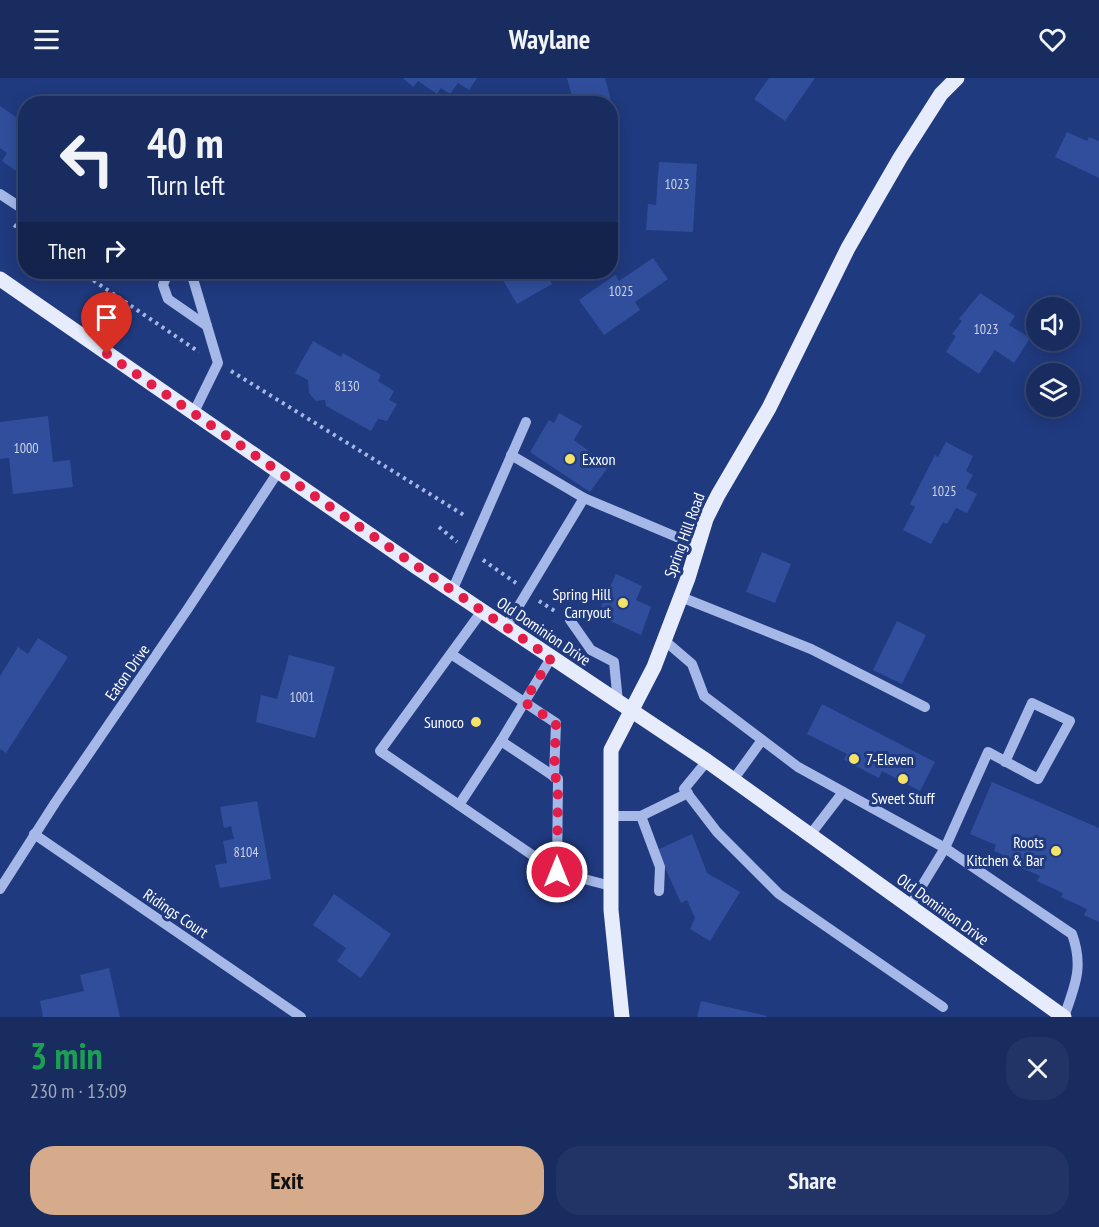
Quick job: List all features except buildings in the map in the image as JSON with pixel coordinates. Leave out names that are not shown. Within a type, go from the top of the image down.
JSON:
[{"type":"main road","name":"Spring Hill Road","points":[[622,1017],[611,886],[611,750],[654,668],[718,495],[769,408],[848,248],[900,158],[941,94],[957,78]]},
{"type":"main road","name":"Old Dominion Drive","points":[[0,279],[452,591],[707,761],[1064,1017]]},
{"type":"street","points":[[0,194],[18,206]]},
{"type":"street","points":[[165,279],[162,285],[168,299],[209,328]]},
{"type":"street","points":[[193,279],[218,363],[193,414]]},
{"type":"street","points":[[452,591],[526,422]]},
{"type":"street","points":[[512,454],[584,498],[698,546]]},
{"type":"street","name":"Eaton Drive","points":[[0,889],[34,834],[278,472]]},
{"type":"street","points":[[506,627],[584,498]]},
{"type":"street","points":[[681,597],[811,649],[925,707]]},
{"type":"street","points":[[482,611],[380,751],[557,872],[611,886]]},
{"type":"street","points":[[570,620],[591,651],[614,662],[618,702]]},
{"type":"street","points":[[664,640],[692,664],[704,696],[798,767],[945,848],[1072,934],[1078,951],[1078,976],[1064,1017]]},
{"type":"street","points":[[451,654],[556,723],[554,777]]},
{"type":"street","points":[[459,805],[551,658]]},
{"type":"street","points":[[909,907],[945,848],[988,752],[1005,762],[1038,779],[1070,721],[1032,703],[1005,762]]},
{"type":"street","points":[[733,780],[762,740]]},
{"type":"street","points":[[501,741],[558,779],[557,872]]},
{"type":"street","points":[[707,761],[684,789],[717,832],[779,894],[943,1007]]},
{"type":"street","points":[[810,835],[843,792]]},
{"type":"street","points":[[611,816],[641,816],[688,793]]},
{"type":"street","points":[[641,816],[660,867],[659,891]]},
{"type":"street","name":"Ridings Court","points":[[34,834],[301,1017]]},
{"type":"path","points":[[92,279],[218,363],[481,525]]},
{"type":"path","points":[[439,527],[469,551],[570,620]]},
{"type":"place","name":"Exxon","points":[[570,459]]},
{"type":"place","name":"Spring Hill Carryout","points":[[623,603]]},
{"type":"place","name":"Sunoco","points":[[476,722]]},
{"type":"place","name":"7-Eleven","points":[[854,759]]},
{"type":"place","name":"Sweet Stuff","points":[[903,779]]},
{"type":"place","name":"Roots Kitchen & Bar","points":[[1056,851]]},
{"type":"route","points":[[107,354],[551,658],[524,702],[556,723],[554,777],[558,779],[557,872]]}]
